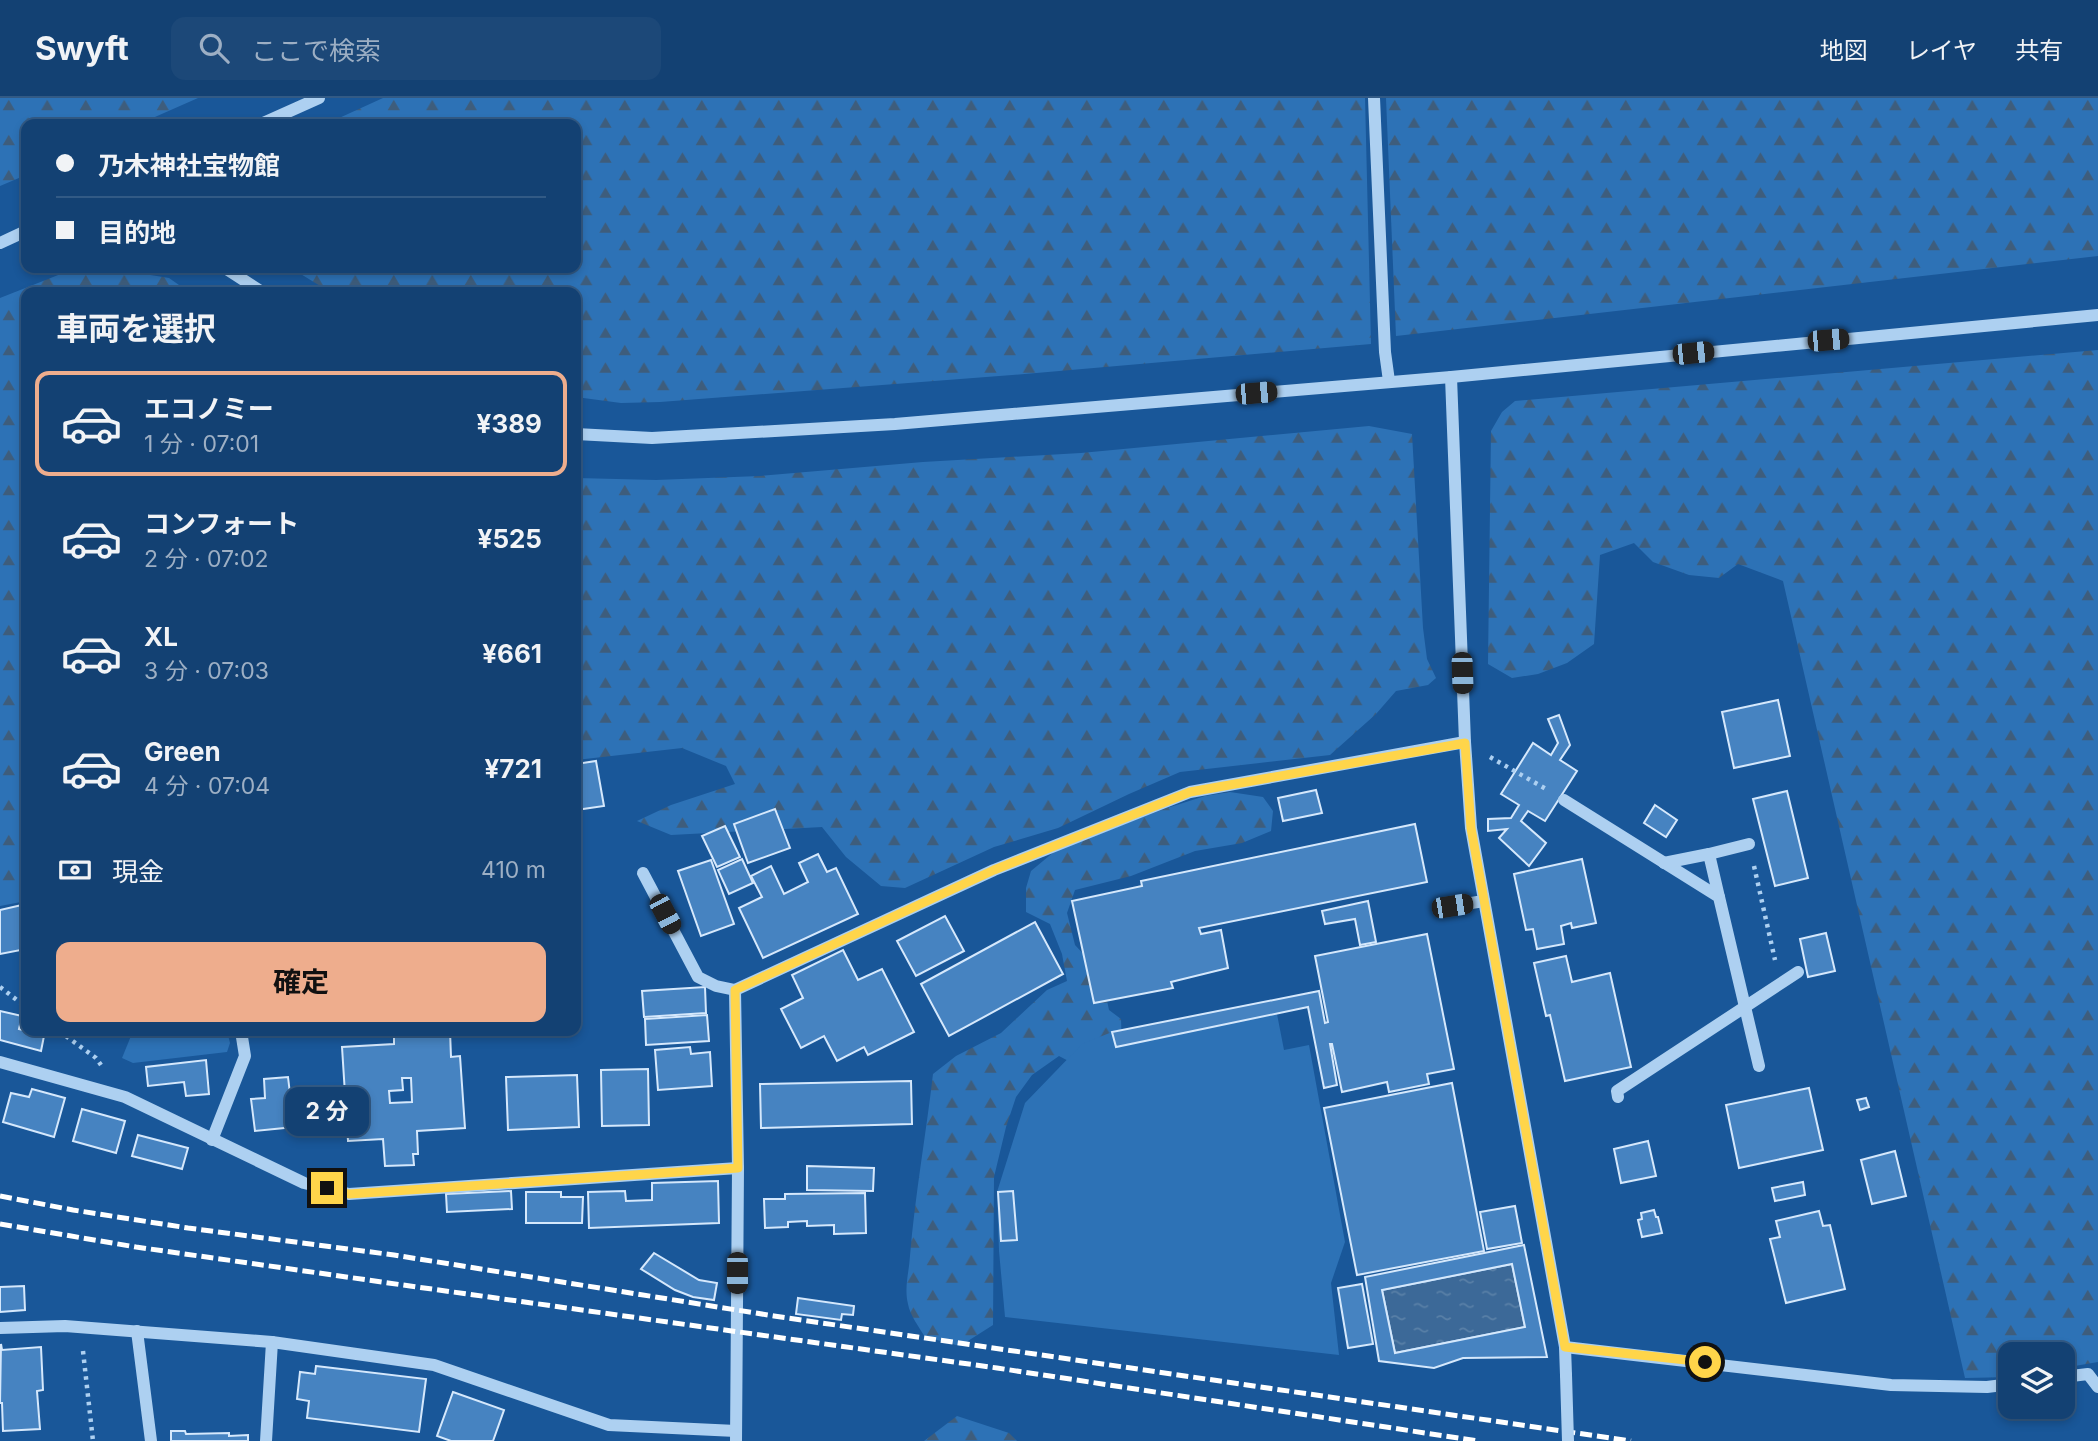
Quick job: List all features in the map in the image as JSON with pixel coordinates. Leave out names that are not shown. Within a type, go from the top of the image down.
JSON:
[{"type":"street","points":[[272,119],[319,98]]},
{"type":"street","points":[[1374,98],[1385,352],[1389,381]]},
{"type":"street","points":[[0,243],[21,233]]},
{"type":"street","points":[[233,273],[254,287]]},
{"type":"street","points":[[581,434],[652,438],[895,424],[1451,377],[2098,315]]},
{"type":"street","points":[[1451,377],[1465,743],[1471,828],[1565,1347],[1568,1441]]},
{"type":"street","points":[[643,873],[698,977],[716,986],[735,990],[994,870],[1190,792],[1465,743]]},
{"type":"street","points":[[1564,800],[1719,897]]},
{"type":"street","points":[[1664,863],[1749,844]]},
{"type":"street","points":[[1709,854],[1759,1066]]},
{"type":"street","points":[[1452,906],[1484,901]]},
{"type":"street","points":[[1618,1097],[1617,1091],[1798,972]]},
{"type":"street","points":[[0,1328],[65,1326],[272,1342],[434,1365],[609,1424],[736,1436],[738,1168],[735,990]]},
{"type":"street","points":[[212,1140],[246,1056],[242,1036]]},
{"type":"street","points":[[0,1062],[124,1097],[304,1183],[349,1194],[738,1168]]},
{"type":"street","points":[[137,1331],[150,1441]]},
{"type":"street","points":[[267,1441],[272,1342]]},
{"type":"street","points":[[1565,1347],[1891,1385],[1998,1386]]},
{"type":"street","points":[[2075,1376],[2088,1374],[2098,1387]]},
{"type":"path","points":[[1465,743],[1564,800]]},
{"type":"path","points":[[1749,844],[1780,983]]},
{"type":"path","points":[[0,987],[21,1003]]},
{"type":"path","points":[[84,1359],[93,1441]]},
{"type":"green space","points":[[0,98],[198,98],[150,119],[21,119],[21,177],[0,186]]},
{"type":"green space","points":[[383,98],[1365,98],[1371,344],[660,402],[621,403],[581,398],[581,287],[322,287],[299,273],[581,273],[581,119],[337,119]]},
{"type":"green space","points":[[1386,98],[2098,98],[2098,256],[1396,336]]},
{"type":"green space","points":[[63,273],[138,273],[169,278],[182,287],[28,287]]},
{"type":"green space","points":[[21,290],[21,902],[0,906],[0,298]]},
{"type":"green space","points":[[2098,350],[2098,1362],[2075,1366],[2075,1342],[1998,1342],[1998,1377],[1965,1378],[1783,581],[1738,564],[1719,578],[1689,575],[1653,562],[1634,543],[1600,555],[1594,644],[1567,663],[1538,674],[1512,678],[1488,664],[1491,431],[1502,412],[1515,401]]},
{"type":"green space","points":[[1369,426],[1412,434],[1423,628],[1427,659],[1436,678],[1428,685],[1396,691],[1376,714],[1330,755],[1180,772],[1058,828],[994,847],[905,888],[881,886],[846,857],[822,827],[671,835],[637,821],[671,805],[735,784],[726,766],[682,748],[581,759],[581,478],[656,480],[760,476],[923,462],[1081,453]]},
{"type":"green space","points":[[1230,792],[1263,797],[1273,811],[1271,831],[1242,843],[1195,851],[1131,876],[1075,890],[1067,913],[1075,945],[1101,973],[1109,1010],[1121,1019],[1122,1051],[1078,1066],[1059,1056],[1032,1075],[1016,1097],[994,1177],[993,1325],[960,1346],[925,1337],[909,1308],[907,1286],[933,1074],[956,1056],[1001,1033],[1047,990],[1067,981],[1062,954],[1050,924],[1026,912],[1026,888],[1031,871],[1055,851],[1164,809],[1205,796]]},
{"type":"green space","points":[[1277,1014],[1284,1050],[1309,1045],[1345,1242],[1331,1283],[1339,1355],[1005,1317],[997,1192],[1025,1103],[1082,1044],[1112,1032],[1116,1047]]},
{"type":"green space","points":[[131,1036],[228,1036],[230,1043],[227,1052],[133,1063],[122,1058]]},
{"type":"green space","points":[[957,1416],[1009,1433],[1017,1441],[924,1441]]},
{"type":"water","points":[[1512,1264],[1525,1327],[1395,1353],[1382,1290]]},
{"type":"building","points":[[1778,700],[1790,756],[1734,768],[1722,712]]},
{"type":"building","points":[[1559,715],[1570,745],[1560,760],[1577,771],[1545,821],[1528,811],[1521,821],[1546,843],[1529,866],[1499,838],[1507,829],[1488,831],[1488,819],[1511,818],[1519,805],[1501,794],[1533,743],[1551,755],[1558,743],[1548,719]]},
{"type":"building","points":[[596,761],[604,806],[581,809],[581,763]]},
{"type":"building","points":[[1316,790],[1322,813],[1283,821],[1278,798]]},
{"type":"building","points":[[1787,791],[1808,878],[1775,886],[1753,799]]},
{"type":"building","points":[[1655,805],[1677,820],[1666,837],[1644,823]]},
{"type":"building","points":[[775,809],[790,848],[748,863],[734,824]]},
{"type":"building","points":[[1415,824],[1427,882],[1199,928],[1201,934],[1221,930],[1228,968],[1171,982],[1173,988],[1094,1003],[1072,901],[1142,886],[1141,881]]},
{"type":"building","points":[[725,826],[740,857],[717,867],[702,836]]},
{"type":"building","points":[[818,854],[827,872],[836,868],[858,914],[763,958],[739,908],[762,897],[751,876],[771,866],[784,894],[808,882],[799,863]]},
{"type":"building","points":[[742,859],[753,883],[729,894],[718,870]]},
{"type":"building","points":[[1582,859],[1596,923],[1572,928],[1571,923],[1561,926],[1564,944],[1537,949],[1533,929],[1526,930],[1514,874]]},
{"type":"building","points":[[711,860],[734,924],[701,936],[678,871]]},
{"type":"building","points":[[1368,901],[1376,942],[1360,945],[1355,919],[1325,924],[1322,911]]},
{"type":"building","points":[[21,905],[21,950],[0,954],[0,910]]},
{"type":"building","points":[[945,916],[964,951],[916,976],[897,941]]},
{"type":"building","points":[[1035,922],[1063,974],[949,1036],[921,984]]},
{"type":"building","points":[[1826,933],[1835,971],[1808,977],[1800,939]]},
{"type":"building","points":[[1427,934],[1454,1069],[1427,1074],[1429,1084],[1389,1092],[1387,1082],[1342,1092],[1330,1044],[1337,1085],[1324,1088],[1308,1007],[1116,1047],[1112,1032],[1319,991],[1325,1023],[1328,1022],[1315,956]]},
{"type":"building","points":[[843,950],[858,980],[882,969],[914,1032],[868,1055],[864,1047],[837,1061],[824,1036],[801,1048],[781,1009],[803,998],[792,975]]},
{"type":"building","points":[[1566,956],[1572,982],[1610,973],[1631,1067],[1565,1081],[1550,1015],[1546,1016],[1534,963]]},
{"type":"building","points":[[705,987],[706,1013],[644,1017],[642,991]]},
{"type":"building","points":[[0,1011],[21,1016],[21,1036],[44,1036],[41,1051],[0,1040]]},
{"type":"building","points":[[707,1015],[709,1041],[646,1045],[645,1019]]},
{"type":"building","points":[[394,1036],[450,1036],[451,1057],[460,1056],[465,1128],[417,1131],[418,1154],[413,1154],[414,1165],[385,1166],[383,1139],[348,1141],[342,1047],[394,1044]],"holes":[[[402,1078],[411,1078],[412,1102],[390,1103],[389,1091],[403,1090]]]},
{"type":"building","points":[[690,1047],[691,1054],[710,1052],[712,1086],[658,1090],[655,1050]]},
{"type":"building","points":[[206,1060],[209,1094],[186,1096],[184,1082],[148,1086],[146,1067]]},
{"type":"building","points":[[648,1069],[649,1125],[602,1126],[601,1070]]},
{"type":"building","points":[[577,1075],[579,1127],[508,1130],[506,1077]]},
{"type":"building","points":[[288,1077],[294,1127],[255,1131],[251,1099],[265,1098],[264,1079]]},
{"type":"building","points":[[911,1081],[912,1124],[761,1128],[760,1084]]},
{"type":"building","points":[[1452,1083],[1484,1251],[1357,1275],[1324,1108]]},
{"type":"building","points":[[1809,1088],[1823,1150],[1739,1168],[1726,1105]]},
{"type":"building","points":[[32,1089],[65,1098],[54,1137],[3,1122],[11,1093],[29,1097]]},
{"type":"building","points":[[1866,1098],[1869,1107],[1860,1110],[1857,1100]]},
{"type":"building","points":[[82,1109],[125,1121],[116,1153],[73,1141]]},
{"type":"building","points":[[138,1135],[188,1148],[182,1169],[132,1156]]},
{"type":"building","points":[[1648,1141],[1656,1176],[1621,1183],[1614,1149]]},
{"type":"building","points":[[1895,1151],[1906,1196],[1872,1204],[1861,1160]]},
{"type":"building","points":[[807,1166],[874,1168],[873,1191],[807,1190]]},
{"type":"building","points":[[718,1181],[719,1223],[589,1228],[588,1192],[625,1191],[626,1201],[652,1200],[652,1183]]},
{"type":"building","points":[[1803,1182],[1805,1195],[1775,1201],[1772,1188]]},
{"type":"building","points":[[511,1191],[512,1209],[447,1212],[446,1194]]},
{"type":"building","points":[[1013,1191],[1017,1240],[1001,1241],[998,1192]]},
{"type":"building","points":[[526,1192],[561,1192],[561,1197],[583,1197],[582,1223],[526,1223]]},
{"type":"building","points":[[865,1193],[866,1233],[834,1234],[834,1225],[807,1226],[807,1221],[788,1222],[788,1227],[765,1228],[764,1199],[785,1199],[785,1194]]},
{"type":"building","points":[[1515,1206],[1522,1243],[1487,1249],[1480,1212]]},
{"type":"building","points":[[1654,1210],[1662,1233],[1642,1237],[1638,1220],[1642,1219],[1641,1213]]},
{"type":"building","points":[[1819,1211],[1823,1226],[1830,1225],[1845,1289],[1786,1303],[1770,1239],[1780,1237],[1776,1221]]},
{"type":"building","points":[[1524,1245],[1547,1357],[1463,1358],[1434,1368],[1379,1361],[1365,1277]],"holes":[[[1512,1264],[1525,1327],[1395,1353],[1382,1290]]]},
{"type":"building","points":[[654,1253],[699,1280],[717,1283],[714,1300],[693,1297],[675,1290],[641,1269]]},
{"type":"building","points":[[1362,1284],[1373,1344],[1348,1348],[1338,1288]]},
{"type":"building","points":[[24,1286],[25,1310],[0,1312],[0,1287]]},
{"type":"building","points":[[798,1298],[854,1306],[853,1315],[842,1314],[841,1320],[796,1314]]},
{"type":"building","points":[[1,1344],[2,1350],[41,1347],[43,1390],[37,1391],[40,1429],[3,1431],[0,1403]]},
{"type":"building","points":[[316,1366],[426,1379],[419,1432],[307,1418],[309,1401],[297,1399],[300,1372],[315,1374]]},
{"type":"building","points":[[453,1392],[504,1410],[493,1441],[451,1441],[437,1436]]},
{"type":"building","points":[[171,1431],[185,1431],[186,1434],[248,1435],[248,1441],[171,1441]]},
{"type":"railway","points":[[0,1196],[188,1228],[394,1255],[774,1316],[1631,1441]]},
{"type":"railway","points":[[0,1224],[136,1247],[997,1368],[1478,1441]]},
{"type":"route","points":[[327,1188],[349,1194],[738,1168],[735,990],[994,870],[1190,792],[1465,743],[1471,828],[1565,1347],[1705,1362]]}]
